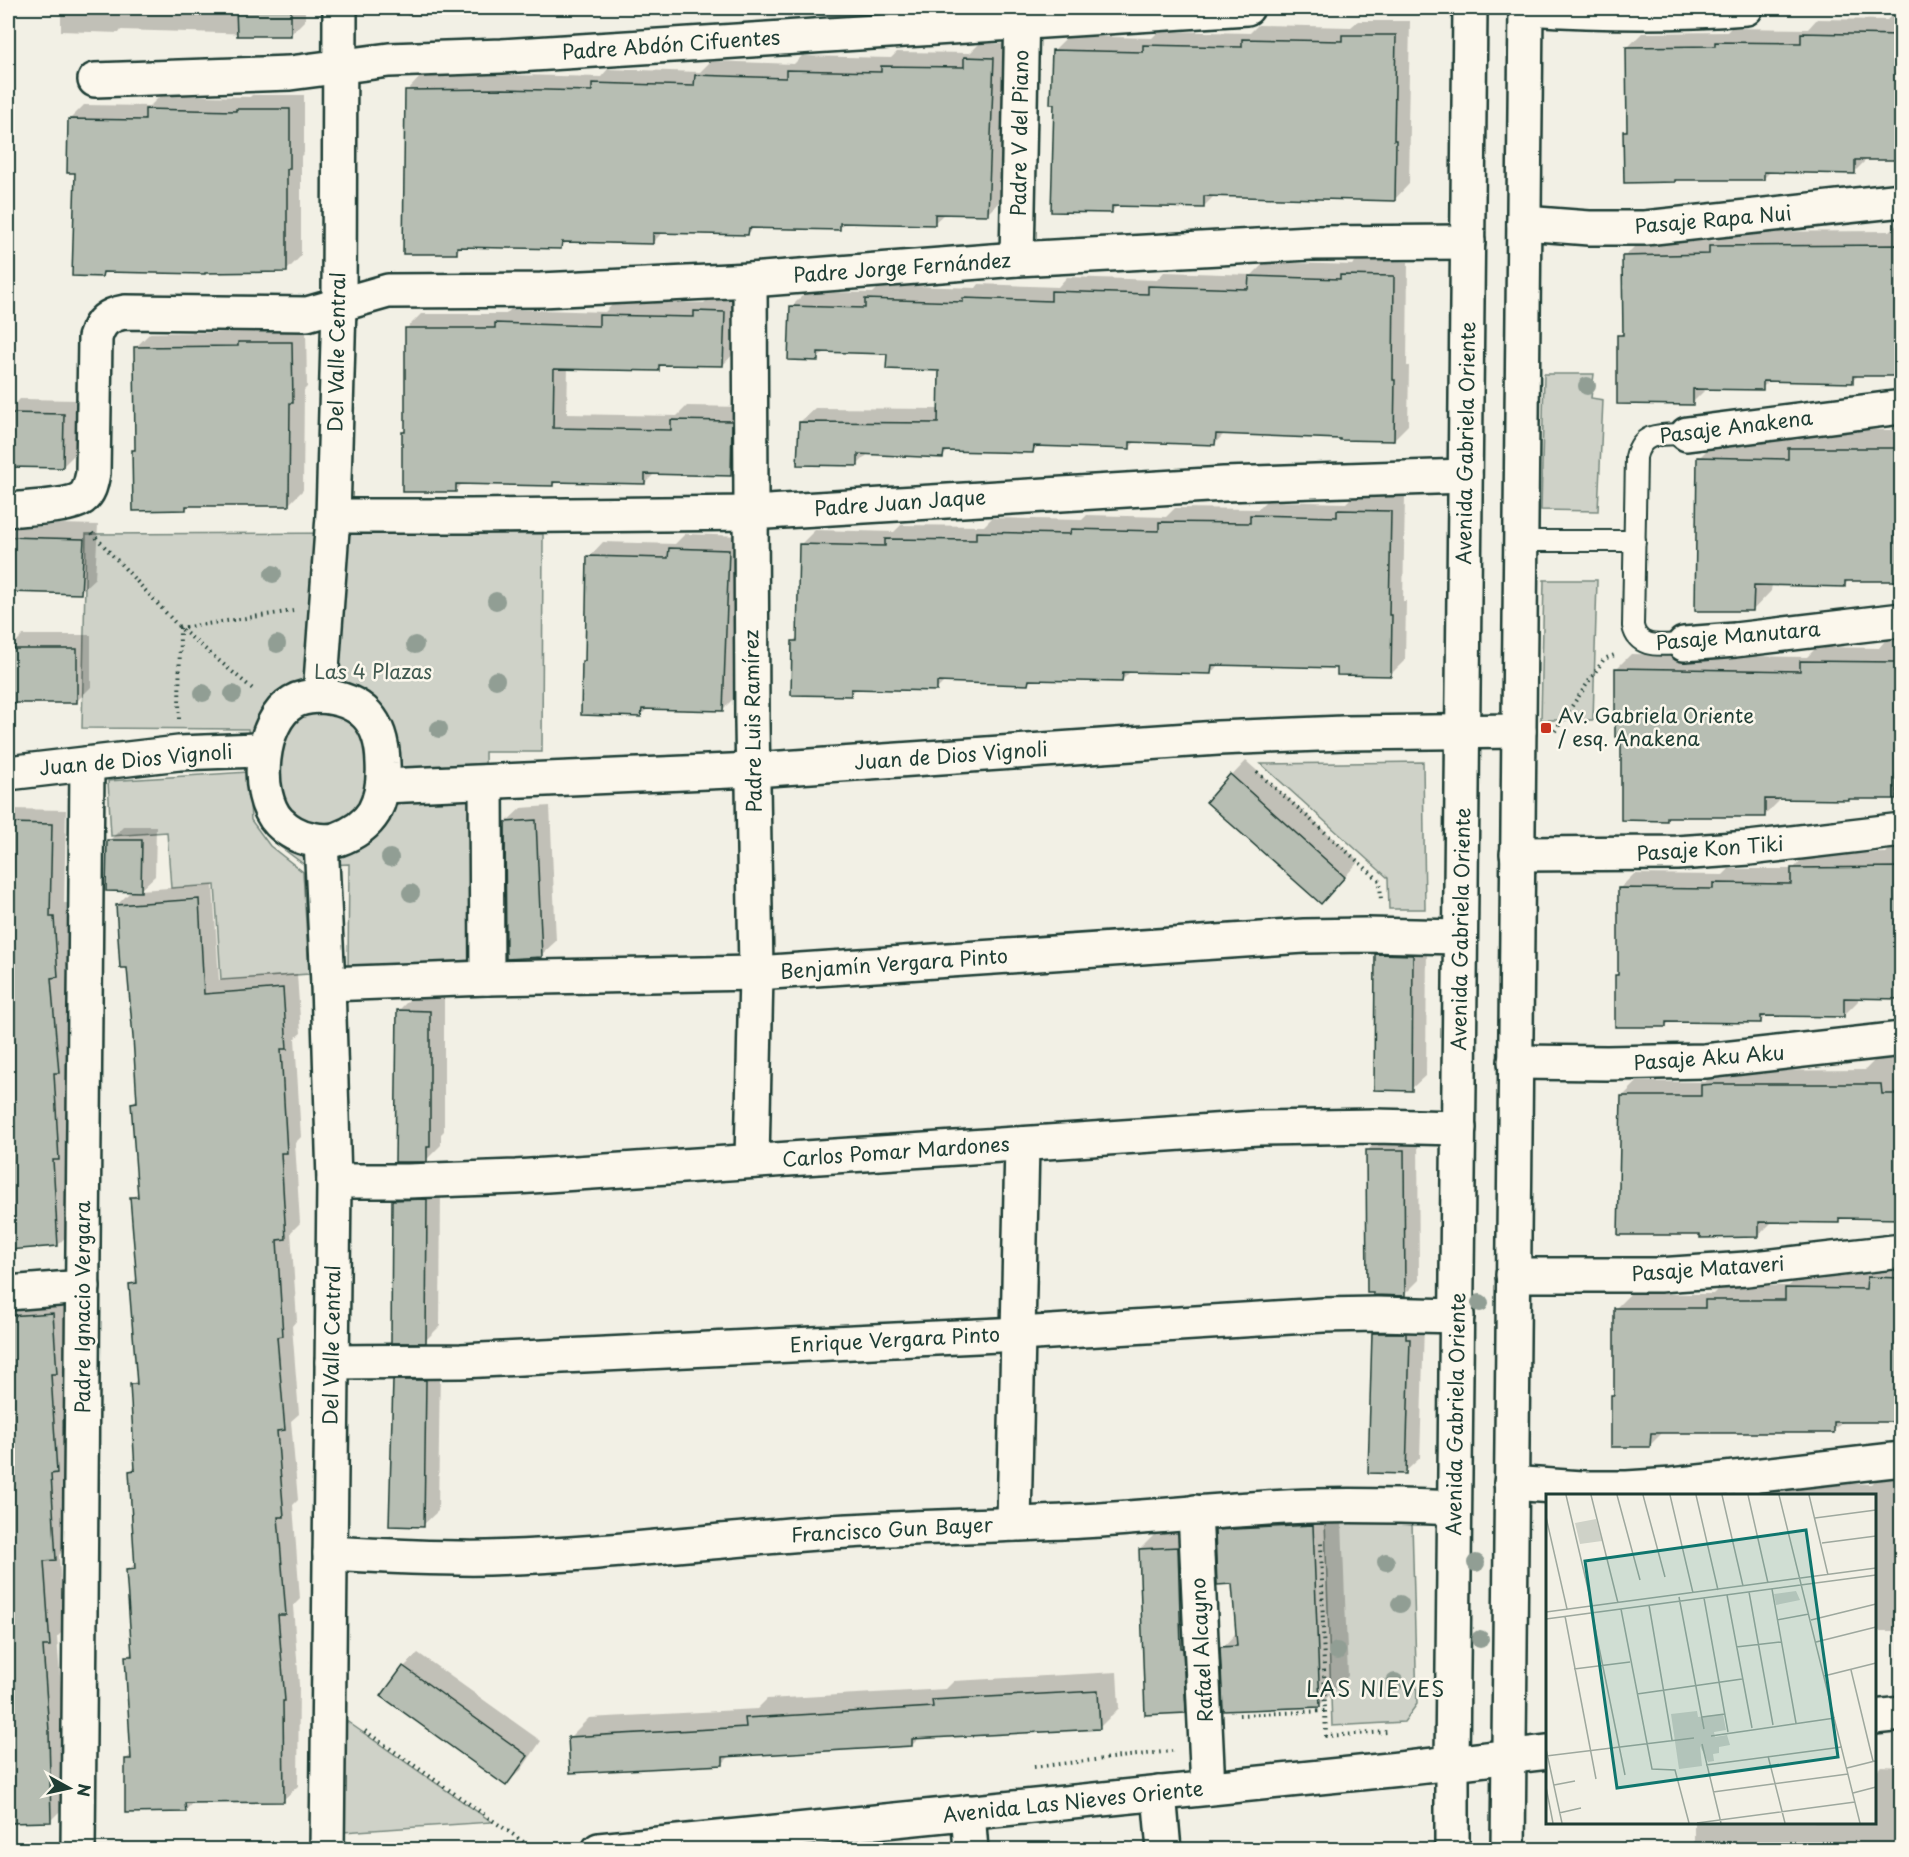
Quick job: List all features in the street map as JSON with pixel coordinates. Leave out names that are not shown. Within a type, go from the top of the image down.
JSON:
[{"type":"street","name":"Del Valle Central","points":[[320,696],[333,516],[339,305],[340,8]]},
{"type":"street","name":"Padre Abdón Cifuentes","points":[[95,80],[290,73],[389,60],[502,56],[1022,15],[1247,8]]},
{"type":"street","name":"Avenida Gabriela Oriente","points":[[1452,1850],[1470,8]]},
{"type":"street","points":[[1508,1850],[1527,8],[1652,13],[1746,8]]},
{"type":"street","name":"Padre V del Piano","points":[[1017,259],[1022,15]]},
{"type":"street","name":"Pasaje Rapa Nui","points":[[1524,223],[1589,228],[1646,228],[1902,200]]},
{"type":"street","name":"Padre Jorge Fernández","points":[[83,497],[91,485],[93,473],[95,338],[103,321],[113,314],[125,312],[307,314],[388,291],[541,290],[750,280],[1017,259],[1310,243],[1468,242]]},
{"type":"street","name":"Padre Luis Ramírez","points":[[750,280],[756,974],[752,1161]]},
{"type":"street","name":"Pasaje Anakena","points":[[1687,434],[1902,407]]},
{"type":"street","name":"Padre Juan Jaque","points":[[333,516],[751,513],[1224,484],[1466,476]]},
{"type":"street","points":[[8,510],[66,504],[83,497]]},
{"type":"street","name":"Pasaje Manutara","points":[[1684,644],[1902,620]]},
{"type":"street","points":[[320,696],[334,697],[362,709],[372,720],[379,733],[383,749],[383,786],[378,804],[371,817],[347,836],[321,841],[298,835],[278,821],[265,791],[264,752],[273,722],[281,712],[292,702],[320,696]]},
{"type":"street","name":"Juan de Dios Vignoli","points":[[383,786],[753,770],[1218,738],[1344,733],[1519,731]]},
{"type":"street","name":"Juan de Dios Vignoli","points":[[8,772],[179,753],[257,750],[264,752]]},
{"type":"street","name":"Padre Ignacio Vergara","points":[[78,1850],[87,764]]},
{"type":"street","points":[[486,782],[487,978]]},
{"type":"street","name":"Pasaje Kon Tiki","points":[[1518,854],[1677,853],[1773,846],[1902,830]]},
{"type":"street","name":"Del Valle Central","points":[[321,841],[334,1181],[327,1850]]},
{"type":"street","name":"Benjamín Vergara Pinto","points":[[328,984],[487,978],[756,974],[1283,938],[1382,935],[1460,937]]},
{"type":"street","name":"Pasaje Aku Aku","points":[[1515,1062],[1695,1062],[1902,1040]]},
{"type":"street","name":"Carlos Pomar Mardones","points":[[334,1181],[516,1177],[1270,1128],[1374,1126],[1459,1128]]},
{"type":"street","points":[[1014,1524],[1022,1144]]},
{"type":"street","name":"Pasaje Mataveri","points":[[1513,1275],[1695,1273],[1902,1251]]},
{"type":"street","points":[[8,1293],[83,1287]]},
{"type":"street","name":"Enrique Vergara Pinto","points":[[332,1362],[473,1361],[1019,1334],[1323,1315],[1457,1316]]},
{"type":"street","points":[[1511,1483],[1581,1488],[1627,1488],[1902,1459]]},
{"type":"street","name":"Francisco Gun Bayer","points":[[330,1553],[419,1558],[489,1558],[818,1533],[1082,1521],[1195,1512],[1376,1505],[1454,1508]]},
{"type":"street","name":"Rafael Alcayno","points":[[1195,1512],[1208,1788]]},
{"type":"street","points":[[1876,1717],[1902,1714]]},
{"type":"street","name":"Avenida Las Nieves Oriente","points":[[599,1850],[682,1845],[968,1812],[1452,1764],[1546,1752]]},
{"type":"street","points":[[1159,1793],[1164,1850]]},
{"type":"street","points":[[968,1812],[971,1850]]},
{"type":"lane","name":"Pasaje Anakena","points":[[1635,541],[1638,449],[1642,442],[1650,437],[1687,434]]},
{"type":"lane","points":[[1521,542],[1635,541]]},
{"type":"lane","name":"Pasaje Manutara","points":[[1635,541],[1633,626],[1635,633],[1646,644],[1684,644]]},
{"type":"path","points":[[83,497],[92,534],[180,628],[281,712]]},
{"type":"path","points":[[180,628],[326,606]]},
{"type":"path","points":[[179,753],[180,628]]},
{"type":"path","points":[[1554,733],[1604,659],[1646,644]]},
{"type":"path","points":[[1218,738],[1380,880],[1382,935]]},
{"type":"path","points":[[327,1705],[535,1850]]},
{"type":"path","points":[[1325,1711],[1326,1736],[1391,1731]]},
{"type":"green space","points":[[1544,374],[1594,374],[1591,398],[1603,400],[1598,511],[1541,510]]},
{"type":"green space","name":"Las 4 Plazas","points":[[86,534],[543,534],[542,752],[485,752],[487,959],[348,968],[349,864],[306,866],[274,842],[256,819],[248,729],[82,728]]},
{"type":"green space","points":[[1544,580],[1597,580],[1593,720],[1541,720]]},
{"type":"green space","points":[[1423,762],[1425,909],[1389,909],[1388,878],[1261,764]]},
{"type":"green space","points":[[248,772],[251,820],[270,846],[303,872],[309,974],[221,980],[215,885],[171,888],[167,832],[111,836],[108,781]]},
{"type":"green space","points":[[1325,1521],[1412,1523],[1417,1704],[1404,1722],[1332,1726]]},
{"type":"green space","points":[[342,1718],[492,1822],[343,1832]]},
{"type":"building","points":[[236,8],[291,8],[291,36],[237,36]]},
{"type":"building","points":[[1801,33],[1902,35],[1902,160],[1855,160],[1855,174],[1764,172],[1764,180],[1675,180],[1675,182],[1624,183],[1623,131],[1627,131],[1626,47],[1715,46],[1715,42],[1801,43]]},
{"type":"building","points":[[1342,35],[1396,35],[1395,201],[1204,196],[1204,208],[1112,206],[1112,213],[1051,212],[1054,104],[1050,104],[1052,50],[1143,52],[1143,45],[1242,47],[1242,39],[1342,41]]},
{"type":"building","points":[[964,57],[994,58],[988,215],[935,214],[935,225],[840,223],[840,230],[749,228],[748,235],[653,233],[653,244],[562,242],[561,249],[457,247],[457,254],[403,254],[405,90],[592,91],[592,83],[694,86],[695,75],[786,78],[786,70],[881,72],[881,66],[964,67]]},
{"type":"building","points":[[145,109],[236,111],[236,109],[290,109],[290,169],[287,169],[287,272],[205,274],[103,272],[102,277],[72,276],[75,173],[67,173],[68,119],[145,120]]},
{"type":"building","points":[[1902,245],[1902,352],[1898,352],[1898,376],[1853,376],[1853,383],[1763,381],[1763,390],[1693,389],[1693,405],[1617,404],[1617,335],[1623,335],[1622,256],[1709,254],[1709,246]]},
{"type":"building","points":[[1340,275],[1394,276],[1394,441],[1216,434],[1215,445],[1130,442],[1130,449],[1034,446],[1033,453],[944,451],[943,458],[858,454],[858,466],[797,465],[799,422],[938,423],[939,371],[886,369],[887,354],[818,352],[818,361],[788,360],[790,306],[865,308],[865,299],[963,302],[963,298],[1051,301],[1051,291],[1148,294],[1148,286],[1248,289],[1249,276],[1340,279]]},
{"type":"building","points":[[694,311],[725,312],[723,366],[659,365],[659,371],[554,369],[553,428],[671,430],[671,420],[732,421],[731,476],[645,474],[645,484],[553,482],[553,486],[456,484],[456,492],[402,492],[402,432],[405,432],[405,328],[495,328],[495,323],[599,326],[599,315],[694,317]]},
{"type":"building","points":[[238,342],[292,342],[293,403],[290,403],[289,506],[186,506],[186,510],[133,511],[134,347],[238,346]]},
{"type":"building","points":[[8,413],[64,414],[63,468],[8,467]]},
{"type":"building","points":[[1788,448],[1902,448],[1902,581],[1845,581],[1845,587],[1754,585],[1753,611],[1695,611],[1697,457],[1788,459]]},
{"type":"building","points":[[1337,510],[1391,511],[1389,615],[1392,615],[1391,676],[1337,675],[1337,668],[1212,665],[1211,674],[1123,672],[1122,682],[1029,680],[1028,685],[937,682],[937,691],[851,689],[851,696],[791,695],[792,641],[797,641],[799,544],[885,546],[885,539],[976,540],[976,532],[1070,534],[1071,529],[1159,531],[1159,522],[1250,523],[1250,515],[1337,517]]},
{"type":"building","points":[[8,537],[84,539],[81,594],[8,592]]},
{"type":"building","points":[[669,548],[729,550],[723,711],[642,709],[641,717],[581,715],[582,661],[585,661],[587,556],[668,558]]},
{"type":"building","points":[[8,649],[77,649],[77,703],[8,703]]},
{"type":"building","points":[[1800,661],[1896,662],[1896,669],[1902,669],[1902,774],[1896,774],[1896,799],[1765,799],[1765,817],[1667,817],[1667,821],[1621,820],[1621,737],[1615,737],[1615,668],[1800,671]]},
{"type":"building","points":[[1230,774],[1345,877],[1321,904],[1206,802]]},
{"type":"building","points":[[536,820],[542,957],[506,959],[505,822]]},
{"type":"building","points":[[8,823],[52,824],[50,917],[54,917],[58,977],[51,978],[59,1073],[54,1073],[59,1160],[53,1160],[58,1246],[8,1250]]},
{"type":"building","points":[[107,840],[142,840],[141,892],[106,891]]},
{"type":"building","points":[[1902,867],[1902,999],[1844,998],[1844,1017],[1761,1016],[1761,1023],[1666,1022],[1666,1027],[1615,1027],[1615,975],[1618,975],[1618,888],[1713,889],[1713,883],[1791,884],[1791,868]]},
{"type":"building","points":[[199,899],[204,994],[283,988],[287,1049],[281,1049],[287,1153],[281,1153],[286,1239],[277,1240],[283,1336],[277,1337],[285,1430],[277,1431],[284,1517],[278,1517],[286,1615],[278,1615],[285,1701],[283,1701],[284,1802],[185,1803],[186,1812],[125,1813],[125,1759],[131,1759],[125,1656],[132,1656],[126,1570],[135,1569],[129,1471],[135,1470],[130,1384],[137,1384],[129,1284],[137,1283],[130,1197],[138,1197],[131,1103],[137,1102],[133,1037],[127,968],[120,968],[116,905]]},
{"type":"building","points":[[1375,954],[1413,955],[1412,1091],[1374,1090]]},
{"type":"building","points":[[397,1010],[430,1011],[430,1147],[427,1147],[427,1162],[395,1162]]},
{"type":"building","points":[[1881,1084],[1882,1094],[1902,1094],[1902,1219],[1839,1218],[1839,1223],[1759,1222],[1759,1237],[1700,1238],[1700,1235],[1618,1235],[1621,1096],[1701,1096],[1701,1085]]},
{"type":"building","points":[[1366,1150],[1404,1150],[1405,1296],[1367,1293]]},
{"type":"building","points":[[427,1199],[426,1343],[391,1343],[392,1200]]},
{"type":"building","points":[[1867,1277],[1902,1278],[1902,1422],[1834,1422],[1834,1433],[1651,1433],[1650,1447],[1611,1447],[1611,1395],[1614,1395],[1614,1308],[1705,1308],[1705,1300],[1785,1300],[1785,1288],[1866,1289]]},
{"type":"building","points":[[53,1313],[57,1374],[51,1374],[57,1473],[51,1474],[56,1560],[44,1561],[50,1646],[43,1646],[49,1731],[51,1822],[8,1823],[8,1316]]},
{"type":"building","points":[[1372,1333],[1406,1333],[1406,1339],[1410,1339],[1406,1474],[1368,1473]]},
{"type":"building","points":[[393,1380],[426,1380],[424,1527],[389,1526]]},
{"type":"building","points":[[1313,1525],[1320,1707],[1223,1711],[1220,1647],[1237,1646],[1232,1584],[1217,1585],[1215,1530]]},
{"type":"building","points":[[1178,1547],[1181,1648],[1183,1648],[1186,1713],[1145,1715],[1139,1549]]},
{"type":"building","points":[[403,1666],[528,1756],[506,1786],[381,1696]]},
{"type":"building","points":[[1098,1691],[1100,1729],[912,1739],[912,1746],[723,1757],[723,1765],[570,1773],[568,1737],[746,1727],[745,1718],[933,1707],[932,1700]]},
{"type":"place","name":"Av. Gabriela Oriente / esq. Anakena","points":[[1546,728]]},
{"type":"district","name":"LAS NIEVES","points":[[1376,1690]]}]
